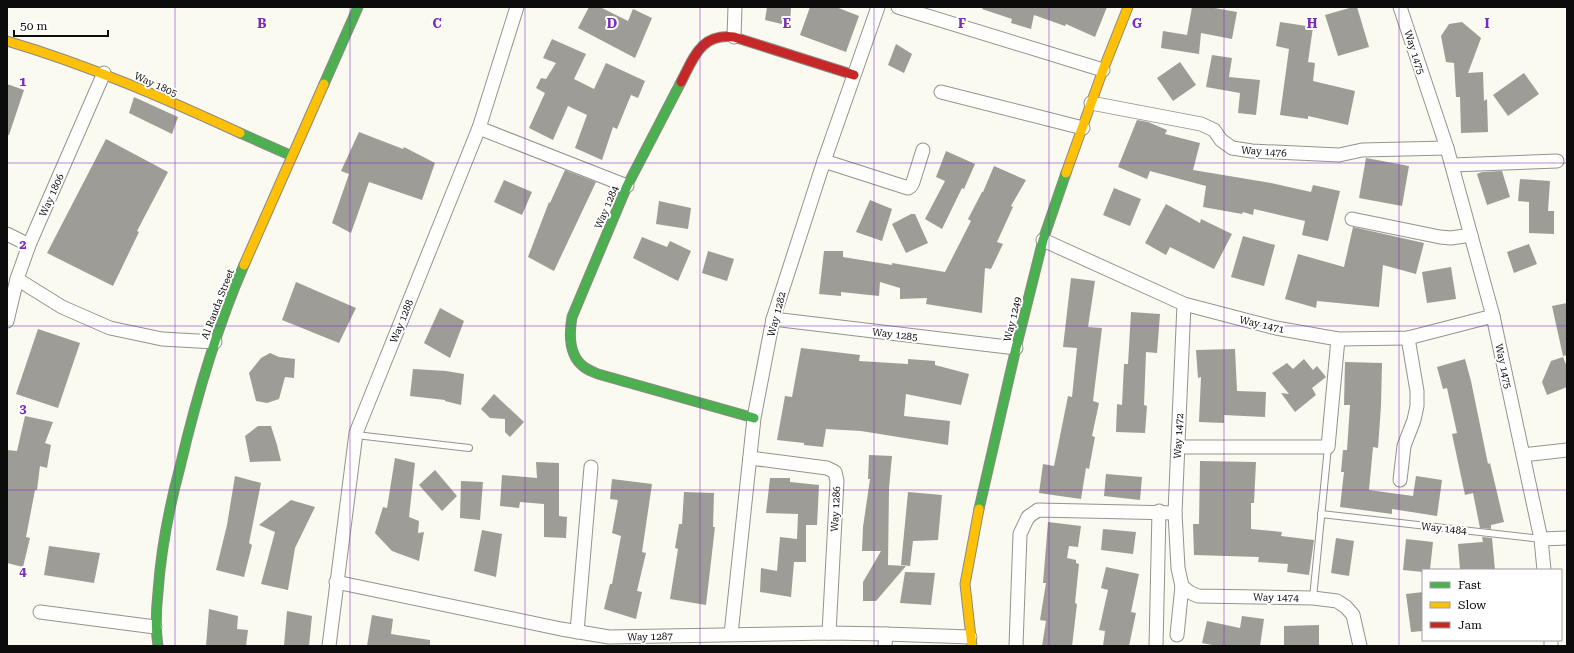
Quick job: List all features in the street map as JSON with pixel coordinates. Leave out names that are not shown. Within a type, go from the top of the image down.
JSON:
[{"type":"street","name":"Al Rauda Street","points":[[150,646],[155,627],[160,560],[169,510],[188,433],[215,342],[241,272],[358,7]]},
{"type":"street","name":"Way 1288","points":[[329,646],[356,435],[480,128],[517,7]]},
{"type":"street","points":[[734,7],[734,37]]},
{"type":"street","name":"Way 1282","points":[[731,634],[754,418],[773,319],[824,161],[878,7]]},
{"type":"street","points":[[898,7],[1103,70]]},
{"type":"street","name":"Way 1249","points":[[971,642],[965,584],[977,519],[1016,348],[1043,240],[1103,70],[1128,7]]},
{"type":"street","name":"Way 1475","points":[[1400,7],[1447,148],[1493,316],[1542,540],[1544,569]]},
{"type":"street","name":"Way 1284","points":[[754,418],[598,374],[582,365],[572,350],[569,333],[572,318],[627,186],[696,54],[704,44],[714,37],[734,37],[854,75]]},
{"type":"street","name":"Way 1805","points":[[7,41],[104,73],[292,156]]},
{"type":"street","name":"Way 1806","points":[[7,321],[17,279],[29,245],[104,73]]},
{"type":"street","points":[[941,92],[1082,128]]},
{"type":"street","name":"Way 1476","points":[[1091,103],[1201,124],[1214,130],[1221,140],[1232,148],[1238,149],[1339,156],[1362,150],[1447,148]]},
{"type":"street","points":[[480,128],[627,186]]},
{"type":"street","points":[[824,161],[908,188],[913,182],[923,150]]},
{"type":"street","points":[[1452,165],[1557,161]]},
{"type":"street","points":[[1352,218],[1440,237],[1451,238],[1471,235]]},
{"type":"street","points":[[7,234],[29,245]]},
{"type":"street","name":"Way 1471","points":[[1043,240],[1184,304],[1276,328],[1338,339],[1408,338],[1493,316]]},
{"type":"street","points":[[17,279],[62,307],[110,328],[162,339],[215,342]]},
{"type":"street","name":"Way 1472","points":[[1182,586],[1178,568],[1175,513],[1184,304]]},
{"type":"street","name":"Way 1285","points":[[773,319],[1016,348]]},
{"type":"street","points":[[1400,480],[1404,446],[1418,406],[1408,338]]},
{"type":"street","points":[[1178,447],[1328,447],[1338,339]]},
{"type":"street","points":[[1523,455],[1567,450]]},
{"type":"street","name":"Way 1286","points":[[750,458],[827,468],[835,472],[837,481],[829,633]]},
{"type":"street","points":[[577,632],[591,467]]},
{"type":"street","points":[[1016,646],[1020,534],[1028,517],[1038,510],[1159,511],[1175,513]]},
{"type":"street","points":[[1156,646],[1159,511]]},
{"type":"street","name":"Way 1484","points":[[1542,540],[1567,538]]},
{"type":"street","name":"Way 1287","points":[[336,582],[577,632],[609,637],[829,633],[885,640],[971,642]]},
{"type":"street","points":[[1177,635],[1182,586]]},
{"type":"street","name":"Way 1474","points":[[1182,586],[1189,592],[1198,596],[1313,598],[1337,601],[1346,606],[1353,615],[1360,646]]},
{"type":"street","points":[[40,612],[155,627]]},
{"type":"street","name":"Al Rauda Street","points":[[155,627],[158,646]]},
{"type":"lane","points":[[356,435],[469,448]]},
{"type":"lane","points":[[1313,598],[1328,447]]},
{"type":"lane","name":"Way 1484","points":[[1321,514],[1542,540]]},
{"type":"building","points":[[589,7],[600,7],[628,21],[633,9],[652,18],[635,58],[578,28]]},
{"type":"building","points":[[767,7],[791,7],[790,26],[765,20]]},
{"type":"building","points":[[810,7],[836,7],[859,16],[846,52],[800,35]]},
{"type":"building","points":[[983,7],[1107,7],[1095,37],[1066,24],[1065,26],[1034,15],[1031,29],[1011,23],[1012,19],[982,9]]},
{"type":"building","points":[[1192,7],[1209,7],[1237,12],[1232,39],[1201,33],[1199,54],[1161,48],[1163,31],[1187,35]]},
{"type":"building","points":[[1357,7],[1369,47],[1338,56],[1325,15]]},
{"type":"building","points":[[1280,22],[1313,27],[1308,62],[1315,63],[1313,81],[1355,91],[1348,125],[1308,116],[1308,119],[1280,115],[1289,49],[1276,46]]},
{"type":"building","points":[[1462,22],[1481,38],[1468,73],[1483,72],[1484,101],[1487,99],[1488,132],[1461,133],[1460,97],[1456,97],[1454,63],[1446,62],[1441,36],[1449,24]]},
{"type":"building","points":[[552,39],[586,54],[574,79],[594,89],[606,63],[645,81],[638,98],[631,95],[617,129],[613,127],[602,160],[575,148],[587,115],[568,106],[553,140],[529,128],[545,93],[536,88],[541,78],[546,79],[556,63],[543,58]]},
{"type":"building","points":[[896,44],[912,54],[904,73],[888,65]]},
{"type":"building","points":[[1212,55],[1232,58],[1229,77],[1260,80],[1256,115],[1238,113],[1240,93],[1206,87]]},
{"type":"building","points":[[1180,62],[1196,85],[1173,101],[1157,78]]},
{"type":"building","points":[[1524,73],[1539,94],[1508,116],[1493,95]]},
{"type":"building","points":[[7,84],[24,90],[9,135],[7,135]]},
{"type":"building","points":[[134,97],[178,117],[172,134],[129,113]]},
{"type":"building","points":[[1137,120],[1148,122],[1167,130],[1165,134],[1200,143],[1193,170],[1271,183],[1311,192],[1313,185],[1340,191],[1328,241],[1302,235],[1305,221],[1254,209],[1253,215],[1243,212],[1242,214],[1203,207],[1206,186],[1150,171],[1147,179],[1118,167]]},
{"type":"building","points":[[359,132],[403,149],[404,147],[435,163],[422,200],[369,182],[351,233],[332,223],[349,174],[341,171]]},
{"type":"building","points":[[106,139],[168,172],[137,231],[139,232],[113,286],[47,253]]},
{"type":"building","points":[[946,151],[975,164],[964,189],[962,188],[942,229],[925,219],[945,181],[936,177]]},
{"type":"building","points":[[1366,158],[1409,166],[1402,206],[1359,198]]},
{"type":"building","points":[[994,166],[1026,180],[1011,206],[1013,207],[997,242],[1003,244],[991,269],[985,268],[982,313],[926,304],[927,298],[900,299],[900,288],[880,282],[879,296],[841,292],[841,296],[819,294],[824,251],[843,251],[843,257],[945,272],[971,221],[968,219],[983,192]]},
{"type":"building","points":[[565,170],[596,182],[554,271],[528,257],[549,202],[550,203]]},
{"type":"building","points":[[1502,171],[1510,197],[1487,205],[1477,174],[1482,172]]},
{"type":"building","points":[[1520,179],[1550,181],[1548,211],[1554,211],[1554,234],[1529,233],[1529,202],[1518,201]]},
{"type":"building","points":[[504,180],[532,192],[522,215],[494,202]]},
{"type":"building","points":[[1114,188],[1141,199],[1130,226],[1103,215]]},
{"type":"building","points":[[870,200],[892,209],[882,241],[856,232]]},
{"type":"building","points":[[659,201],[691,208],[688,229],[656,224]]},
{"type":"building","points":[[1166,204],[1200,223],[1201,219],[1232,234],[1214,269],[1170,247],[1166,255],[1145,243]]},
{"type":"building","points":[[911,214],[915,214],[928,243],[906,253],[892,224]]},
{"type":"building","points":[[1353,227],[1424,243],[1416,274],[1383,265],[1379,307],[1317,301],[1316,308],[1285,299],[1298,254],[1344,267]]},
{"type":"building","points":[[1243,236],[1275,245],[1264,286],[1231,277]]},
{"type":"building","points":[[642,237],[667,247],[670,241],[691,251],[678,281],[633,258]]},
{"type":"building","points":[[1529,244],[1537,264],[1514,273],[1507,252]]},
{"type":"building","points":[[708,251],[734,259],[727,281],[702,273]]},
{"type":"building","points":[[1451,267],[1456,299],[1427,303],[1422,272]]},
{"type":"building","points":[[1071,278],[1095,281],[1088,327],[1102,328],[1093,401],[1099,403],[1092,436],[1095,437],[1089,469],[1086,468],[1081,499],[1039,493],[1043,464],[1054,466],[1068,396],[1072,397],[1077,348],[1063,347]]},
{"type":"building","points":[[296,282],[356,308],[339,343],[282,320]]},
{"type":"building","points":[[1567,303],[1567,355],[1563,356],[1552,306]]},
{"type":"building","points":[[440,308],[464,321],[450,358],[424,343]]},
{"type":"building","points":[[1131,312],[1160,314],[1157,353],[1146,352],[1144,405],[1147,406],[1145,433],[1116,432],[1117,404],[1122,405],[1124,364],[1128,364]]},
{"type":"building","points":[[38,329],[80,343],[58,408],[16,394]]},
{"type":"building","points":[[801,348],[860,355],[859,361],[908,364],[908,359],[935,361],[935,365],[969,374],[961,405],[906,394],[904,416],[950,421],[948,445],[861,431],[826,429],[823,447],[777,440],[785,396],[792,397]]},
{"type":"building","points":[[1235,349],[1237,391],[1266,392],[1265,417],[1224,415],[1224,423],[1199,422],[1201,377],[1198,378],[1196,350]]},
{"type":"building","points":[[270,353],[279,357],[295,359],[294,378],[285,377],[279,399],[267,403],[256,401],[249,373],[261,358]]},
{"type":"building","points":[[1563,357],[1567,367],[1567,387],[1547,395],[1542,382],[1551,361]]},
{"type":"building","points":[[1304,359],[1313,370],[1317,366],[1326,377],[1312,388],[1316,395],[1295,412],[1281,393],[1289,394],[1272,373],[1287,363],[1293,369]]},
{"type":"building","points":[[1465,359],[1488,464],[1490,463],[1504,522],[1491,525],[1491,529],[1480,528],[1473,493],[1465,495],[1452,434],[1457,433],[1447,388],[1443,389],[1437,367]]},
{"type":"building","points":[[1345,362],[1382,363],[1378,448],[1373,447],[1369,490],[1413,496],[1416,476],[1442,480],[1437,516],[1392,509],[1392,514],[1340,507],[1344,472],[1341,472],[1343,450],[1347,450],[1350,405],[1344,405]]},
{"type":"building","points":[[413,369],[446,371],[464,374],[461,405],[445,400],[410,396]]},
{"type":"building","points":[[494,394],[524,422],[510,437],[505,432],[505,419],[490,418],[481,409]]},
{"type":"building","points":[[25,416],[53,422],[45,443],[51,445],[47,468],[40,466],[37,490],[35,490],[26,537],[30,538],[23,567],[7,563],[7,450],[17,451]]},
{"type":"building","points":[[258,426],[271,426],[281,461],[250,462],[245,436]]},
{"type":"building","points":[[869,455],[892,456],[889,488],[888,565],[906,566],[876,601],[863,601],[863,582],[881,551],[862,551],[863,527],[870,479],[868,479]]},
{"type":"building","points":[[395,458],[415,463],[409,517],[419,521],[418,533],[424,532],[419,561],[392,551],[375,533],[383,507],[387,508]]},
{"type":"building","points":[[1200,461],[1256,462],[1254,503],[1251,503],[1251,529],[1282,532],[1281,536],[1314,540],[1309,575],[1287,572],[1288,564],[1258,562],[1259,557],[1194,555],[1193,524],[1199,524]]},
{"type":"building","points":[[536,462],[559,463],[559,516],[567,517],[566,538],[544,537],[544,504],[520,502],[519,508],[500,506],[502,475],[537,478]]},
{"type":"building","points":[[435,470],[457,496],[442,511],[419,485]]},
{"type":"building","points":[[1106,474],[1142,477],[1140,500],[1104,496]]},
{"type":"building","points":[[235,476],[261,483],[249,543],[252,545],[244,577],[216,570],[227,525]]},
{"type":"building","points":[[770,478],[790,478],[790,482],[819,485],[817,525],[806,525],[806,562],[794,562],[791,597],[760,592],[761,568],[777,571],[780,537],[797,539],[798,514],[766,513]]},
{"type":"building","points":[[612,479],[652,484],[642,552],[646,553],[637,591],[642,592],[636,619],[604,609],[610,584],[612,584],[621,536],[612,533],[618,500],[610,499]]},
{"type":"building","points":[[461,481],[483,482],[480,520],[460,518]]},
{"type":"building","points":[[684,492],[714,493],[713,527],[715,527],[706,605],[670,599],[678,549],[675,548],[679,524],[682,524]]},
{"type":"building","points":[[908,492],[942,495],[938,540],[913,541],[910,566],[901,565]]},
{"type":"building","points":[[291,500],[315,507],[295,548],[288,590],[261,584],[275,532],[259,525]]},
{"type":"building","points":[[1048,522],[1081,526],[1078,547],[1069,546],[1067,558],[1076,560],[1076,563],[1079,564],[1075,603],[1077,604],[1072,646],[1042,646],[1046,621],[1040,620],[1046,583],[1043,583]]},
{"type":"building","points":[[1103,529],[1136,532],[1133,554],[1101,550]]},
{"type":"building","points":[[482,530],[502,534],[496,577],[474,571]]},
{"type":"building","points":[[1482,537],[1492,538],[1495,569],[1460,569],[1458,544],[1483,542]]},
{"type":"building","points":[[1336,538],[1354,541],[1349,576],[1331,573]]},
{"type":"building","points":[[1406,539],[1433,542],[1430,569],[1422,569],[1422,572],[1403,570]]},
{"type":"building","points":[[49,546],[100,553],[94,583],[44,575]]},
{"type":"building","points":[[1106,567],[1139,574],[1131,612],[1136,613],[1129,646],[1103,646],[1105,631],[1099,630],[1108,590],[1101,588]]},
{"type":"building","points":[[905,572],[935,573],[931,605],[900,603]]},
{"type":"building","points":[[1422,592],[1422,631],[1411,632],[1406,594]]},
{"type":"building","points":[[209,609],[238,616],[237,629],[248,630],[246,646],[206,646]]},
{"type":"building","points":[[287,611],[312,616],[309,646],[284,646]]},
{"type":"building","points":[[372,615],[393,619],[391,634],[430,640],[430,646],[367,646]]},
{"type":"building","points":[[1242,616],[1264,619],[1260,646],[1217,646],[1202,643],[1207,621],[1240,628]]},
{"type":"building","points":[[1319,625],[1319,646],[1284,646],[1284,626]]},
{"type":"traffic: fast","points":[[324,84],[358,7]]},
{"type":"traffic: fast","points":[[681,82],[627,186],[572,317],[570,330],[572,350],[579,362],[586,368],[596,373],[754,418]]},
{"type":"traffic: fast","points":[[240,133],[292,156]]},
{"type":"traffic: fast","points":[[979,509],[1016,348],[1043,240],[1066,173]]},
{"type":"traffic: fast","points":[[158,646],[156,619],[159,576],[163,544],[172,498],[208,364],[224,314],[244,265]]},
{"type":"traffic: slow","points":[[1066,173],[1103,70],[1128,7]]},
{"type":"traffic: slow","points":[[7,41],[96,71],[183,107],[240,133]]},
{"type":"traffic: slow","points":[[244,265],[324,84]]},
{"type":"traffic: slow","points":[[972,646],[965,584],[979,509]]},
{"type":"traffic: jam","points":[[681,82],[700,49],[706,43],[723,37],[734,37],[854,75]]}]
